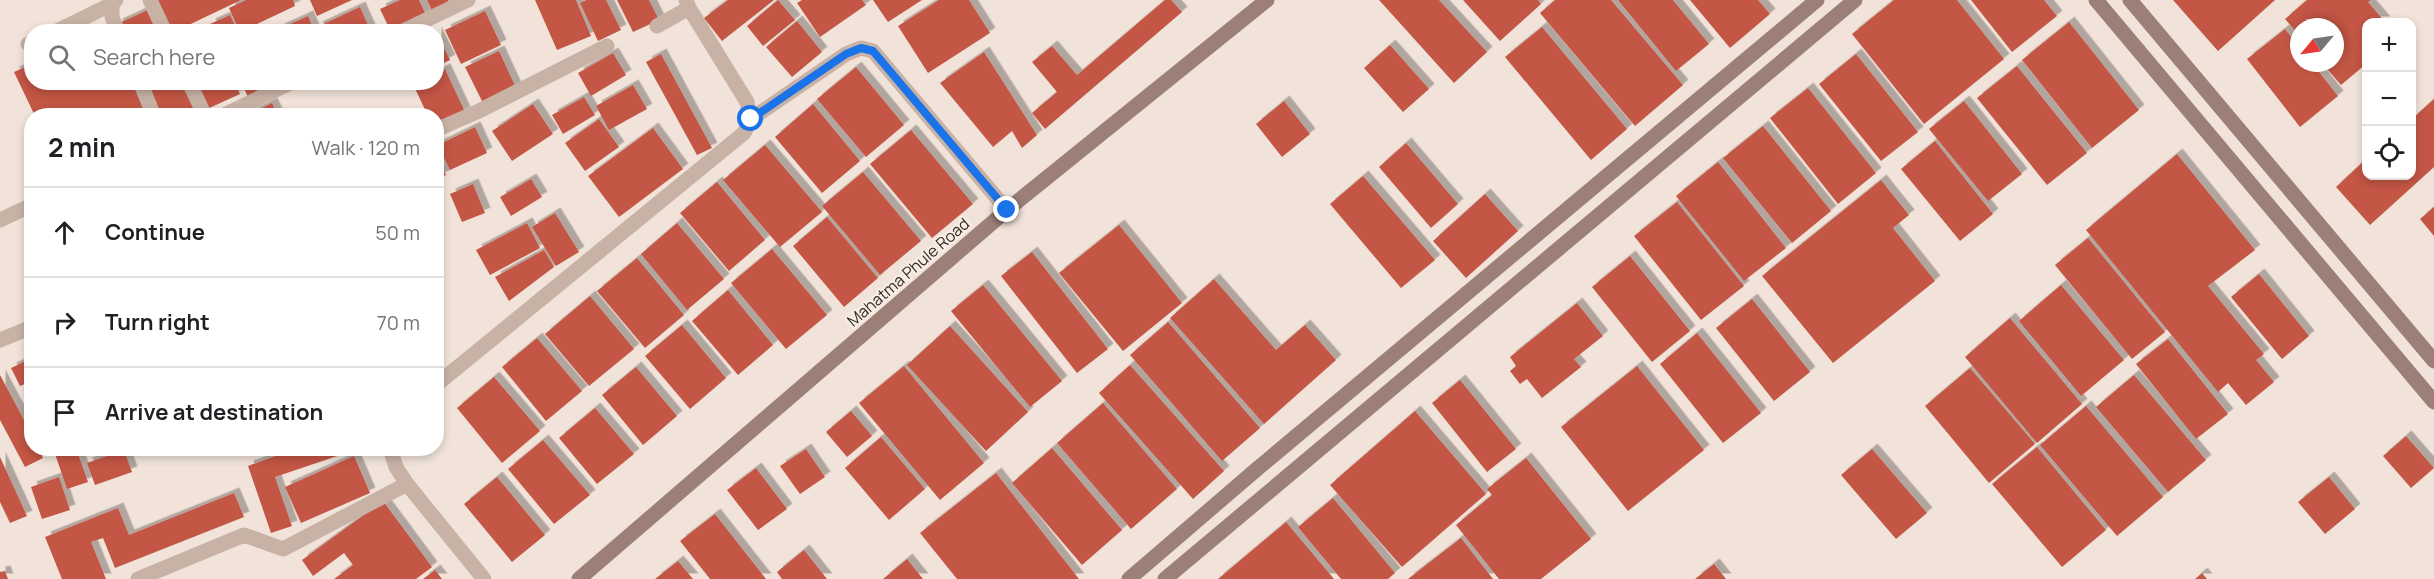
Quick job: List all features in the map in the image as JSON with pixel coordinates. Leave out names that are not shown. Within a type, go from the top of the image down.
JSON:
[{"type":"street","points":[[150,0],[161,24]]},
{"type":"street","points":[[418,24],[468,0]]},
{"type":"street","name":"Mahatma Phule Road","points":[[579,579],[1007,210],[1267,0]]},
{"type":"street","points":[[1129,579],[1817,0]]},
{"type":"street","points":[[1165,579],[1855,0]]},
{"type":"street","points":[[2096,0],[2434,402]]},
{"type":"street","points":[[2130,0],[2434,361]]},
{"type":"street","points":[[71,24],[114,2]]},
{"type":"street","points":[[114,2],[112,17],[115,24]]},
{"type":"street","points":[[657,26],[687,4],[747,102],[751,119]]},
{"type":"street","points":[[444,126],[607,46]]},
{"type":"street","points":[[444,378],[744,133],[751,119],[846,54],[861,48],[873,51],[1007,210]]},
{"type":"street","points":[[143,90],[151,108]]},
{"type":"street","points":[[193,90],[201,108]]},
{"type":"street","points":[[238,108],[276,90]]},
{"type":"street","points":[[1591,190],[1607,208]]},
{"type":"street","points":[[0,220],[24,209]]},
{"type":"street","points":[[0,340],[24,330]]},
{"type":"street","points":[[393,456],[396,467],[407,484],[484,579]]},
{"type":"street","points":[[138,579],[244,535],[283,549],[407,484]]},
{"type":"building","points":[[157,0],[241,0],[191,24],[167,24]]},
{"type":"building","points":[[246,0],[293,0],[295,6],[257,24],[236,24],[229,8]]},
{"type":"building","points":[[310,0],[352,0],[317,16]]},
{"type":"building","points":[[400,0],[419,0],[426,15],[407,24],[387,24],[380,9]]},
{"type":"building","points":[[427,0],[448,0],[450,5],[433,13]]},
{"type":"building","points":[[535,0],[576,0],[591,36],[557,50]]},
{"type":"building","points":[[586,0],[606,0],[621,30],[598,41],[580,3]]},
{"type":"building","points":[[617,0],[649,0],[659,20],[633,32]]},
{"type":"building","points":[[728,0],[774,0],[722,41],[704,18]]},
{"type":"building","points":[[778,0],[795,20],[763,46],[747,26]]},
{"type":"building","points":[[802,0],[862,0],[866,5],[820,37],[797,3]]},
{"type":"building","points":[[873,0],[922,0],[888,22]]},
{"type":"building","points":[[939,0],[969,0],[990,33],[928,73],[898,26]]},
{"type":"building","points":[[1165,0],[1171,0],[1182,12],[1045,129],[1032,113],[1057,92],[1032,62],[1052,46],[1077,75]]},
{"type":"building","points":[[1379,0],[1439,0],[1487,52],[1454,83]]},
{"type":"building","points":[[1463,0],[1538,0],[1541,4],[1500,41]]},
{"type":"building","points":[[1555,0],[1611,0],[1683,85],[1635,126],[1540,13]]},
{"type":"building","points":[[1618,0],[1673,0],[1709,44],[1676,71]]},
{"type":"building","points":[[1690,0],[1758,0],[1770,14],[1730,48]]},
{"type":"building","points":[[1894,0],[1957,0],[2004,59],[1924,124],[1852,34]]},
{"type":"building","points":[[1971,0],[2044,0],[2057,16],[2012,52]]},
{"type":"building","points":[[2173,0],[2275,0],[2218,51]]},
{"type":"building","points":[[2307,0],[2371,0],[2368,2],[2382,18],[2362,18],[2362,67],[2341,85],[2330,72],[2344,72],[2344,18],[2290,18],[2290,25],[2285,19]]},
{"type":"building","points":[[360,7],[367,24],[323,24]]},
{"type":"building","points":[[150,9],[157,24],[117,24]]},
{"type":"building","points":[[485,11],[501,45],[461,64],[445,30]]},
{"type":"building","points":[[230,15],[234,24],[210,24]]},
{"type":"building","points":[[308,16],[312,24],[290,24]]},
{"type":"building","points":[[797,21],[822,52],[792,77],[766,47]]},
{"type":"building","points":[[2069,22],[2139,110],[2092,148],[2022,60]]},
{"type":"building","points":[[1542,27],[1627,129],[1591,160],[1505,57]]},
{"type":"building","points":[[2285,29],[2290,35],[2290,72],[2319,72],[2338,96],[2300,127],[2247,59]]},
{"type":"building","points":[[1390,45],[1429,89],[1403,112],[1364,68]]},
{"type":"building","points":[[444,48],[450,60],[444,63]]},
{"type":"building","points":[[499,51],[517,90],[484,105],[465,67]]},
{"type":"building","points":[[984,52],[1037,135],[1022,148],[1012,131],[993,147],[940,83]]},
{"type":"building","points":[[613,53],[626,75],[591,96],[578,73]]},
{"type":"building","points":[[661,54],[712,148],[697,155],[646,62]]},
{"type":"building","points":[[1856,54],[1918,132],[1881,161],[1819,84]]},
{"type":"building","points":[[2017,66],[2087,153],[2047,185],[1977,98]]},
{"type":"building","points":[[856,67],[904,125],[866,157],[817,99]]},
{"type":"building","points":[[24,68],[24,90],[137,90],[144,108],[31,108],[14,72]]},
{"type":"building","points":[[444,69],[465,112],[444,121],[444,108],[424,108],[416,90],[444,90]]},
{"type":"building","points":[[633,85],[647,109],[609,130],[596,106]]},
{"type":"building","points":[[1808,88],[1876,173],[1838,204],[1770,118]]},
{"type":"building","points":[[147,90],[188,90],[195,108],[155,108]]},
{"type":"building","points":[[196,90],[238,90],[240,94],[209,108],[204,108]]},
{"type":"building","points":[[245,90],[262,90],[248,97]]},
{"type":"building","points":[[584,97],[595,115],[563,134],[552,115]]},
{"type":"building","points":[[2434,99],[2434,167],[2370,225],[2336,187],[2362,163],[2362,180],[2416,180],[2416,115]]},
{"type":"building","points":[[1284,101],[1310,134],[1282,157],[1256,124]]},
{"type":"building","points":[[1964,101],[2022,174],[1988,201],[1929,129]]},
{"type":"building","points":[[272,103],[274,108],[262,108]]},
{"type":"building","points":[[533,104],[553,134],[512,161],[492,131]]},
{"type":"building","points":[[813,104],[860,161],[822,193],[775,137]]},
{"type":"building","points":[[599,119],[619,147],[585,171],[565,143]]},
{"type":"building","points":[[1763,126],[1831,211],[1792,243],[1723,158]]},
{"type":"building","points":[[475,127],[487,153],[450,170],[444,158],[444,142]]},
{"type":"building","points":[[653,128],[683,169],[619,217],[588,176]]},
{"type":"building","points":[[911,130],[973,204],[932,238],[870,164]]},
{"type":"building","points":[[1935,141],[1993,214],[1960,241],[1901,169]]},
{"type":"building","points":[[1406,143],[1458,204],[1431,228],[1379,167]]},
{"type":"building","points":[[765,145],[822,212],[780,247],[723,180]]},
{"type":"building","points":[[2177,154],[2255,250],[2208,286],[2264,354],[2256,360],[2274,382],[2246,405],[2228,383],[2218,392],[2086,230]]},
{"type":"building","points":[[1718,162],[1786,248],[1744,281],[1676,196]]},
{"type":"building","points":[[863,172],[921,241],[880,275],[822,206]]},
{"type":"building","points":[[1363,176],[1435,260],[1401,288],[1330,204]]},
{"type":"building","points":[[531,179],[542,197],[511,216],[500,197]]},
{"type":"building","points":[[1881,180],[1909,215],[1893,228],[1935,281],[1833,363],[1762,276]]},
{"type":"building","points":[[717,182],[765,240],[729,271],[680,213]]},
{"type":"building","points":[[473,184],[485,213],[462,222],[450,194]]},
{"type":"building","points":[[1485,194],[1518,231],[1466,278],[1433,241]]},
{"type":"building","points":[[1677,202],[1744,286],[1701,320],[1634,236]]},
{"type":"building","points":[[2434,207],[2434,236],[2420,219]]},
{"type":"building","points":[[555,213],[579,252],[556,266],[532,227]]},
{"type":"building","points":[[827,217],[878,278],[844,307],[793,246]]},
{"type":"building","points":[[527,223],[540,248],[490,275],[476,250]]},
{"type":"building","points":[[677,223],[724,279],[687,310],[641,254]]},
{"type":"building","points":[[1119,225],[1182,303],[1123,351],[1059,273]]},
{"type":"building","points":[[2088,238],[2165,332],[2132,359],[2055,265]]},
{"type":"building","points":[[772,249],[827,315],[786,349],[731,283]]},
{"type":"building","points":[[544,250],[554,267],[509,301],[495,277]]},
{"type":"building","points":[[1032,252],[1108,349],[1077,373],[1001,276]]},
{"type":"building","points":[[1630,256],[1690,331],[1652,362],[1592,287]]},
{"type":"building","points":[[637,258],[684,315],[645,348],[597,291]]},
{"type":"building","points":[[2259,274],[2309,336],[2282,359],[2231,297]]},
{"type":"building","points":[[1214,279],[1276,350],[1305,325],[1336,360],[1264,424],[1170,318]]},
{"type":"building","points":[[983,285],[1062,381],[1030,407],[951,311]]},
{"type":"building","points":[[2061,285],[2124,360],[2081,396],[2019,321]]},
{"type":"building","points":[[728,290],[773,345],[738,375],[692,321]]},
{"type":"building","points":[[590,296],[634,349],[589,386],[545,334]]},
{"type":"building","points":[[1752,299],[1810,372],[1774,401],[1716,328]]},
{"type":"building","points":[[1577,303],[1603,336],[1574,359],[1581,367],[1542,398],[1527,379],[1520,384],[1510,371],[1516,366],[1510,357]]},
{"type":"building","points":[[2010,318],[2082,404],[2037,443],[1965,357]]},
{"type":"building","points":[[1168,322],[1260,428],[1222,461],[1130,355]]},
{"type":"building","points":[[682,325],[726,378],[690,409],[645,356]]},
{"type":"building","points":[[950,326],[1028,412],[986,451],[907,365]]},
{"type":"building","points":[[1697,333],[1761,413],[1723,443],[1660,364]]},
{"type":"building","points":[[537,338],[582,391],[546,421],[502,367]]},
{"type":"building","points":[[2168,339],[2228,414],[2196,439],[2136,364]]},
{"type":"building","points":[[24,362],[24,384],[20,386],[11,368]]},
{"type":"building","points":[[1130,365],[1224,471],[1193,499],[1099,393]]},
{"type":"building","points":[[904,366],[984,463],[940,500],[859,403]]},
{"type":"building","points":[[1637,366],[1704,450],[1628,511],[1561,427]]},
{"type":"building","points":[[636,367],[677,416],[643,445],[602,395]]},
{"type":"building","points":[[1970,368],[2035,444],[1989,483],[1925,406]]},
{"type":"building","points":[[0,375],[24,420],[24,456],[42,456],[43,458],[25,467],[0,420]]},
{"type":"building","points":[[2134,375],[2206,460],[2168,492],[2096,407]]},
{"type":"building","points":[[494,377],[540,431],[502,463],[457,408]]},
{"type":"building","points":[[1460,380],[1516,449],[1487,472],[1432,403]]},
{"type":"building","points":[[1103,403],[1177,489],[1131,529],[1057,443]]},
{"type":"building","points":[[2086,406],[2163,497],[2117,536],[2040,445]]},
{"type":"building","points":[[595,408],[634,454],[597,484],[559,438]]},
{"type":"building","points":[[851,411],[872,436],[847,457],[826,432]]},
{"type":"building","points":[[1415,411],[1486,494],[1402,567],[1330,485]]},
{"type":"building","points":[[2406,436],[2434,468],[2411,488],[2383,456]]},
{"type":"building","points":[[881,437],[925,489],[889,520],[845,468]]},
{"type":"building","points":[[543,440],[590,495],[554,524],[508,469]]},
{"type":"building","points":[[2037,447],[2106,530],[2062,567],[1992,484]]},
{"type":"building","points":[[1052,448],[1122,530],[1082,565],[1012,483]]},
{"type":"building","points":[[806,449],[825,477],[800,494],[780,466]]},
{"type":"building","points":[[1872,449],[1927,513],[1896,539],[1841,475]]},
{"type":"building","points":[[56,456],[79,456],[88,482],[67,489]]},
{"type":"building","points":[[107,456],[126,456],[132,472],[95,485],[87,463]]},
{"type":"building","points":[[276,456],[337,456],[275,477],[292,526],[271,533],[248,466]]},
{"type":"building","points":[[354,456],[370,493],[301,523],[285,487]]},
{"type":"building","points":[[0,457],[27,516],[10,523],[0,502]]},
{"type":"building","points":[[1526,458],[1591,539],[1541,579],[1499,579],[1456,525],[1492,495],[1487,489]]},
{"type":"building","points":[[756,468],[787,509],[758,530],[727,490]]},
{"type":"building","points":[[996,473],[1079,579],[957,579],[920,533]]},
{"type":"building","points":[[59,477],[70,510],[42,519],[31,487]]},
{"type":"building","points":[[497,477],[545,535],[512,562],[464,504]]},
{"type":"building","points":[[2329,477],[2355,509],[2325,534],[2298,502]]},
{"type":"building","points":[[234,493],[244,517],[115,568],[103,538],[91,542],[106,579],[62,579],[45,537],[118,508],[129,535]]},
{"type":"building","points":[[1333,498],[1395,573],[1388,579],[1341,579],[1298,527]]},
{"type":"building","points":[[383,501],[432,567],[416,579],[334,579],[353,565],[344,553],[313,576],[302,560]]},
{"type":"building","points":[[715,514],[766,579],[710,579],[680,541]]},
{"type":"building","points":[[1286,522],[1334,579],[1218,579]]},
{"type":"building","points":[[1461,538],[1493,579],[1408,579]]},
{"type":"building","points":[[804,550],[827,579],[782,579],[777,572]]},
{"type":"building","points":[[907,559],[923,579],[883,579]]},
{"type":"building","points":[[678,561],[693,579],[655,579]]},
{"type":"building","points":[[1714,564],[1726,579],[1695,579]]},
{"type":"building","points":[[435,570],[442,579],[423,579]]},
{"type":"building","points":[[5,571],[8,579],[0,579],[0,572]]},
{"type":"building","points":[[2202,573],[2207,579],[2195,579]]},
{"type":"route","points":[[751,119],[846,54],[861,48],[873,51],[1007,210]]}]
